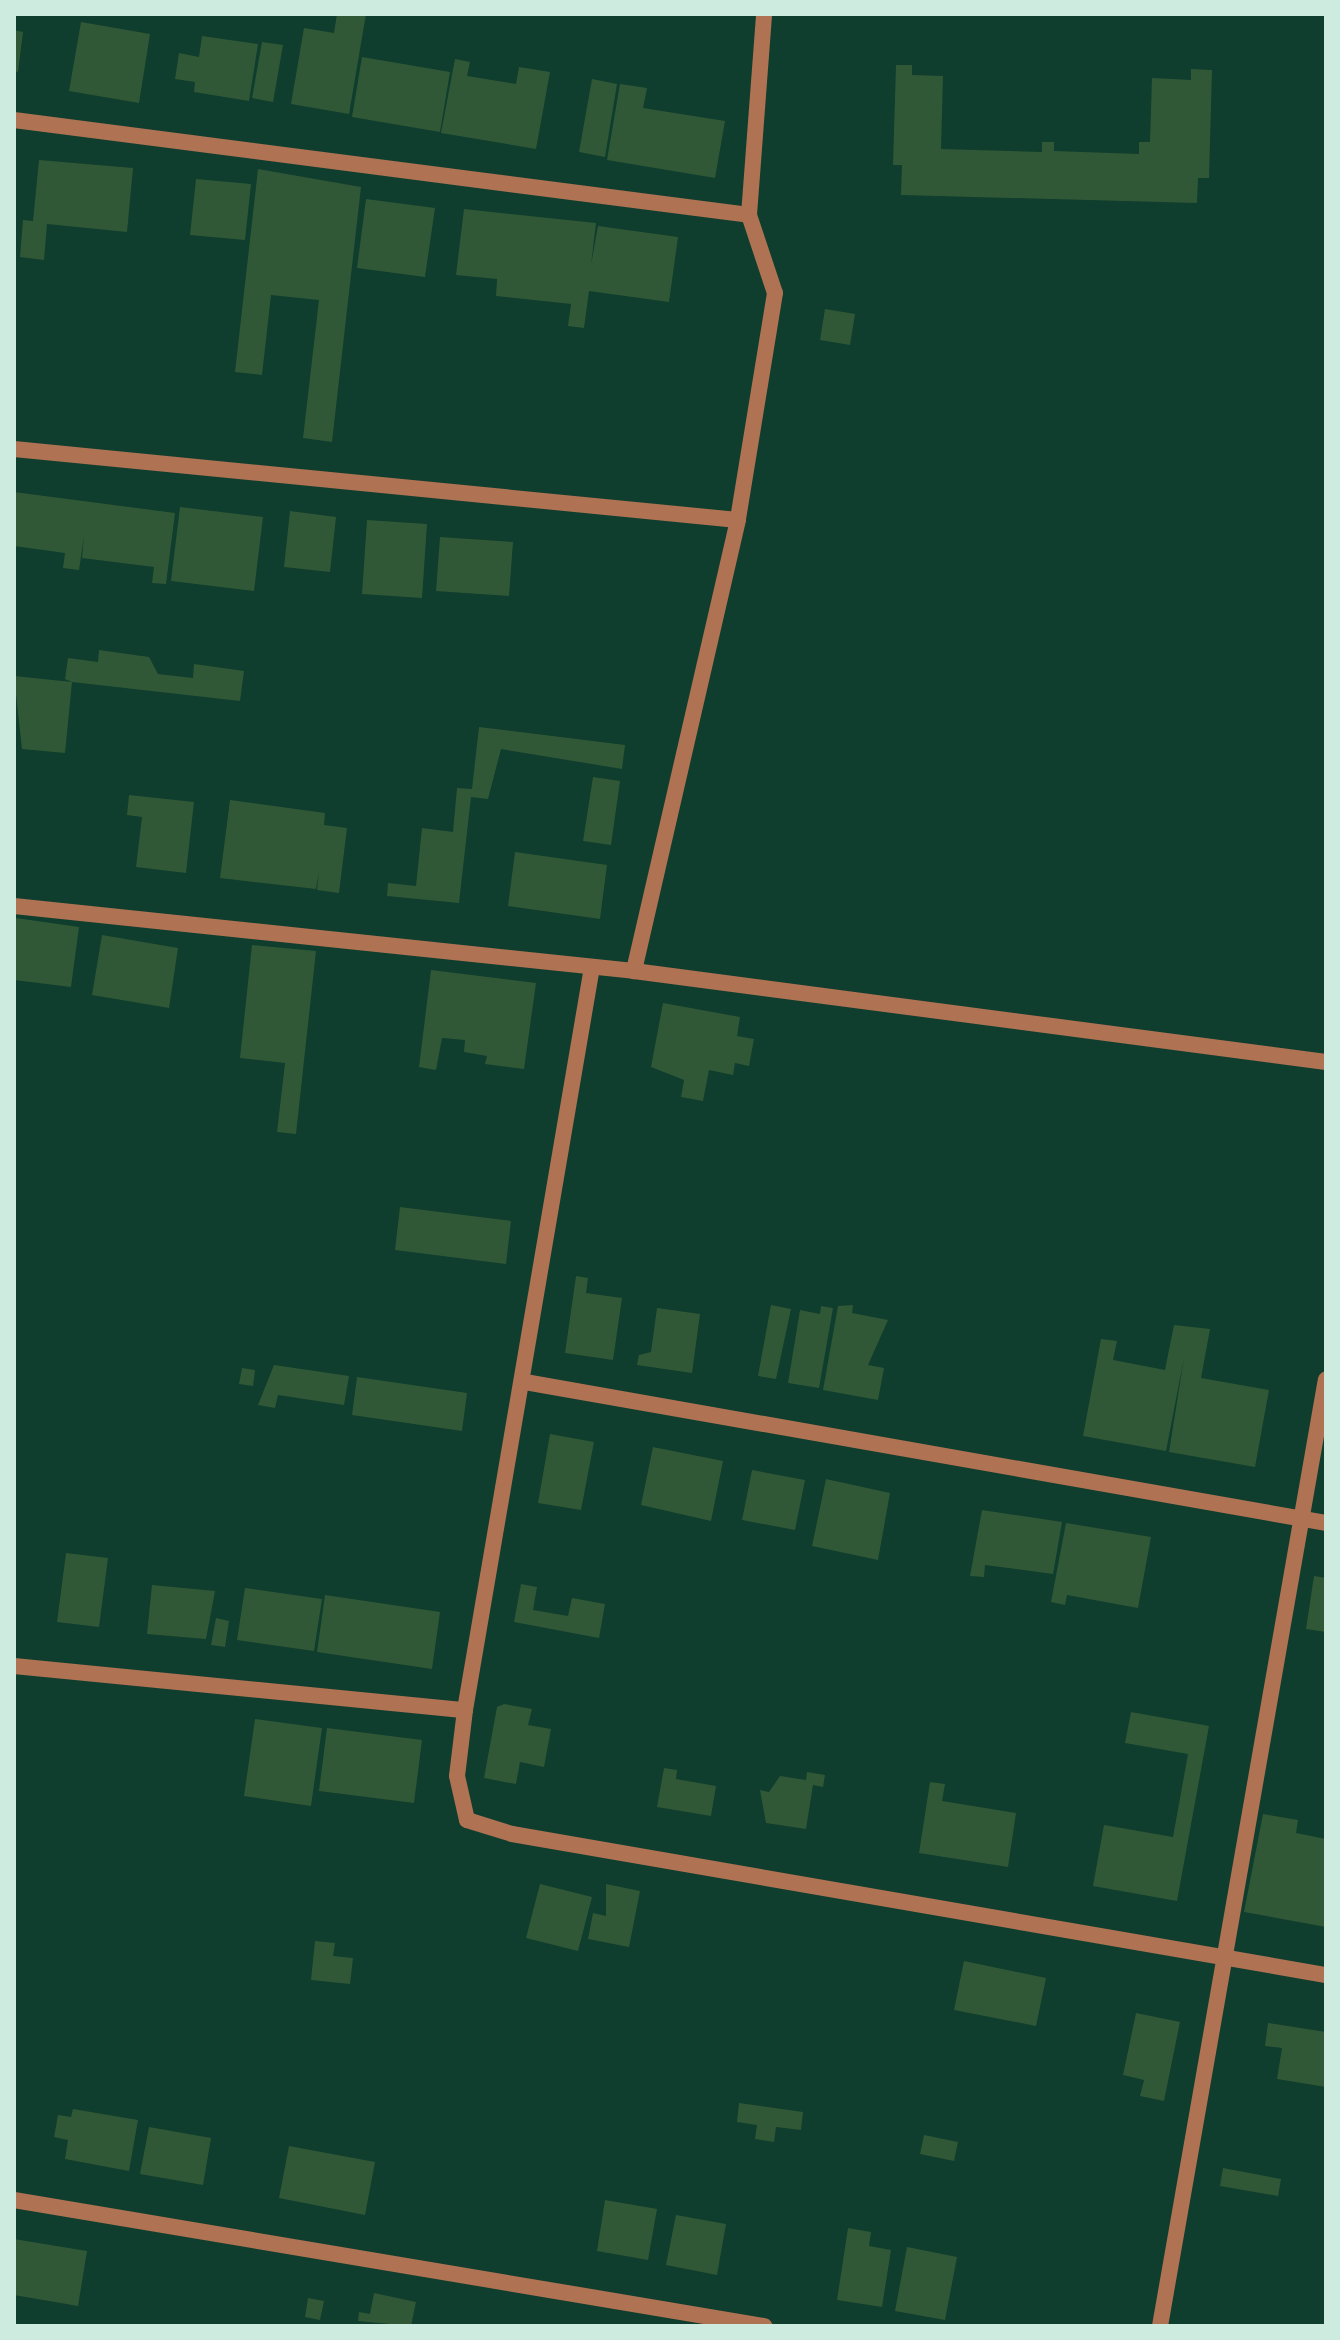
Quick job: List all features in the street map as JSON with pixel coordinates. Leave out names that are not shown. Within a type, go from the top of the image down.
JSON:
[{"type":"street","points":[[634,971],[738,520],[775,293],[749,215],[764,14]]},
{"type":"street","points":[[14,120],[749,215]]},
{"type":"street","points":[[14,449],[738,520]]},
{"type":"street","points":[[14,906],[634,971],[1326,1062]]},
{"type":"street","points":[[592,967],[525,1382],[465,1710],[457,1776],[467,1820],[512,1834],[1326,1975]]},
{"type":"street","points":[[1160,2326],[1228,1957],[1326,1379]]},
{"type":"street","points":[[525,1382],[1326,1523]]},
{"type":"street","points":[[14,1666],[465,1710]]},
{"type":"street","points":[[14,2200],[764,2326]]},
{"type":"building","points":[[337,14],[366,14],[349,114],[291,104],[304,28],[334,33]]},
{"type":"building","points":[[81,22],[150,34],[139,103],[69,91]]},
{"type":"building","points":[[14,30],[23,32],[18,72],[14,71]]},
{"type":"building","points":[[202,36],[258,44],[249,101],[194,92],[195,82],[175,79],[179,53],[199,57]]},
{"type":"building","points":[[262,42],[283,45],[273,102],[252,98]]},
{"type":"building","points":[[362,57],[450,72],[440,132],[352,117]]},
{"type":"building","points":[[455,59],[470,62],[467,76],[516,84],[519,67],[550,72],[536,149],[441,133]]},
{"type":"building","points":[[896,65],[912,65],[912,75],[943,76],[941,149],[1042,152],[1042,142],[1054,142],[1054,151],[1139,154],[1139,142],[1150,142],[1152,78],[1191,80],[1191,69],[1212,70],[1209,178],[1198,178],[1197,203],[901,195],[902,165],[893,165]]},
{"type":"building","points":[[592,79],[617,84],[605,157],[579,152]]},
{"type":"building","points":[[620,84],[647,88],[643,108],[725,121],[715,178],[607,160]]},
{"type":"building","points":[[39,160],[133,168],[127,232],[47,224],[44,260],[20,257],[23,220],[33,221]]},
{"type":"building","points":[[258,169],[361,187],[332,442],[303,438],[319,300],[271,295],[262,375],[235,372]]},
{"type":"building","points":[[196,179],[251,184],[245,240],[190,235]]},
{"type":"building","points":[[366,199],[435,208],[425,277],[357,268]]},
{"type":"building","points":[[464,209],[596,223],[591,265],[598,226],[678,237],[669,302],[589,291],[584,328],[568,326],[571,304],[496,296],[497,279],[456,275]]},
{"type":"building","points":[[825,309],[855,314],[850,345],[820,340]]},
{"type":"building","points":[[14,492],[175,513],[166,584],[152,583],[154,567],[82,558],[84,536],[79,570],[63,568],[65,553],[14,546]]},
{"type":"building","points":[[180,507],[263,517],[254,591],[171,581]]},
{"type":"building","points":[[290,511],[336,517],[330,572],[284,567]]},
{"type":"building","points":[[367,520],[427,524],[422,598],[362,594]]},
{"type":"building","points":[[440,537],[513,542],[509,596],[436,591]]},
{"type":"building","points":[[99,650],[149,657],[158,674],[193,678],[194,664],[244,671],[240,701],[65,679],[68,658],[98,662]]},
{"type":"building","points":[[14,676],[72,682],[65,753],[22,749]]},
{"type":"building","points":[[479,727],[625,745],[622,769],[501,749],[488,799],[471,797],[459,903],[387,896],[388,883],[416,886],[422,828],[453,832],[457,788],[472,789]]},
{"type":"building","points":[[593,777],[620,781],[611,845],[583,841]]},
{"type":"building","points":[[129,795],[194,802],[186,873],[136,867],[142,817],[127,815]]},
{"type":"building","points":[[230,800],[325,813],[324,825],[347,828],[339,893],[317,890],[319,871],[316,889],[220,878]]},
{"type":"building","points":[[515,852],[607,865],[600,919],[508,906]]},
{"type":"building","points":[[16,918],[79,927],[71,987],[14,980]]},
{"type":"building","points":[[102,935],[178,948],[169,1008],[92,995]]},
{"type":"building","points":[[252,945],[316,951],[296,1134],[277,1132],[285,1063],[240,1058]]},
{"type":"building","points":[[431,970],[536,983],[524,1069],[485,1064],[487,1056],[464,1052],[465,1040],[442,1038],[436,1070],[419,1067]]},
{"type":"building","points":[[663,1003],[740,1017],[737,1036],[754,1039],[749,1066],[735,1063],[733,1075],[709,1070],[703,1101],[681,1097],[684,1080],[651,1067]]},
{"type":"building","points":[[400,1207],[511,1221],[506,1264],[395,1250]]},
{"type":"building","points":[[576,1276],[588,1278],[586,1293],[622,1298],[613,1360],[565,1353]]},
{"type":"building","points":[[771,1305],[791,1309],[776,1379],[758,1376]]},
{"type":"building","points":[[853,1305],[852,1313],[888,1320],[868,1365],[884,1368],[878,1400],[823,1390],[838,1306]]},
{"type":"building","points":[[821,1306],[833,1308],[819,1388],[788,1383],[800,1310],[820,1314]]},
{"type":"building","points":[[657,1308],[700,1314],[692,1373],[637,1365],[639,1355],[651,1352]]},
{"type":"building","points":[[1174,1325],[1210,1329],[1201,1378],[1269,1390],[1255,1467],[1169,1452],[1184,1358],[1166,1451],[1083,1436],[1101,1339],[1117,1341],[1113,1360],[1165,1370]]},
{"type":"building","points":[[274,1365],[349,1376],[344,1405],[278,1395],[275,1408],[258,1405]]},
{"type":"building","points":[[242,1368],[255,1370],[253,1386],[239,1384]]},
{"type":"building","points":[[357,1377],[467,1393],[462,1431],[352,1415]]},
{"type":"building","points":[[550,1434],[594,1442],[581,1510],[538,1503]]},
{"type":"building","points":[[653,1447],[723,1461],[711,1521],[641,1505]]},
{"type":"building","points":[[752,1470],[805,1480],[795,1530],[742,1520]]},
{"type":"building","points":[[826,1479],[890,1493],[878,1560],[812,1546]]},
{"type":"building","points":[[982,1510],[1062,1522],[1053,1574],[985,1565],[984,1577],[970,1576]]},
{"type":"building","points":[[1066,1523],[1151,1537],[1138,1608],[1067,1595],[1065,1605],[1051,1602]]},
{"type":"building","points":[[66,1553],[108,1558],[99,1627],[57,1622]]},
{"type":"building","points":[[1314,1576],[1326,1578],[1326,1632],[1306,1629]]},
{"type":"building","points":[[521,1584],[537,1587],[533,1610],[568,1616],[572,1598],[605,1604],[599,1638],[514,1622]]},
{"type":"building","points":[[152,1585],[215,1591],[206,1639],[147,1634]]},
{"type":"building","points":[[245,1588],[322,1599],[314,1651],[237,1640]]},
{"type":"building","points":[[325,1595],[440,1612],[432,1669],[317,1652]]},
{"type":"building","points":[[216,1618],[229,1621],[225,1647],[211,1645]]},
{"type":"building","points":[[504,1704],[532,1709],[528,1725],[551,1729],[544,1767],[520,1762],[516,1784],[484,1778],[497,1707]]},
{"type":"building","points":[[1131,1712],[1209,1726],[1177,1901],[1093,1886],[1104,1825],[1173,1837],[1188,1754],[1125,1743]]},
{"type":"building","points":[[255,1719],[322,1728],[311,1806],[244,1796]]},
{"type":"building","points":[[327,1728],[422,1740],[414,1803],[319,1791]]},
{"type":"building","points":[[664,1768],[677,1770],[676,1779],[716,1786],[711,1816],[657,1807]]},
{"type":"building","points":[[807,1772],[825,1775],[823,1787],[813,1785],[806,1829],[766,1823],[760,1790],[769,1792],[780,1776],[806,1780]]},
{"type":"building","points":[[930,1782],[945,1784],[942,1801],[1016,1813],[1008,1867],[919,1853]]},
{"type":"building","points":[[1263,1814],[1298,1820],[1296,1833],[1326,1839],[1326,1927],[1244,1912]]},
{"type":"building","points":[[540,1884],[592,1897],[578,1951],[526,1938]]},
{"type":"building","points":[[606,1884],[640,1891],[629,1947],[588,1939],[593,1913],[606,1916]]},
{"type":"building","points":[[315,1941],[335,1943],[333,1956],[353,1958],[350,1984],[311,1980]]},
{"type":"building","points":[[964,1961],[1046,1978],[1036,2026],[954,2010]]},
{"type":"building","points":[[1136,2013],[1180,2022],[1164,2101],[1140,2096],[1144,2080],[1123,2075]]},
{"type":"building","points":[[1268,2023],[1326,2032],[1326,2087],[1277,2079],[1282,2048],[1265,2046]]},
{"type":"building","points":[[739,2103],[803,2112],[801,2130],[776,2127],[774,2142],[755,2139],[757,2125],[737,2122]]},
{"type":"building","points":[[73,2109],[138,2120],[129,2171],[65,2159],[68,2140],[54,2137],[58,2115],[71,2117]]},
{"type":"building","points":[[149,2127],[211,2138],[203,2185],[140,2174]]},
{"type":"building","points":[[924,2135],[958,2142],[954,2161],[920,2154]]},
{"type":"building","points":[[289,2146],[375,2162],[365,2215],[279,2198]]},
{"type":"building","points":[[1223,2168],[1281,2179],[1278,2196],[1220,2186]]},
{"type":"building","points":[[605,2200],[657,2209],[648,2260],[597,2251]]},
{"type":"building","points":[[676,2215],[726,2224],[717,2275],[666,2265]]},
{"type":"building","points":[[848,2228],[871,2232],[869,2246],[891,2250],[882,2307],[837,2300]]},
{"type":"building","points":[[14,2239],[87,2251],[78,2306],[14,2295]]},
{"type":"building","points":[[907,2247],[957,2257],[945,2320],[895,2311]]},
{"type":"building","points":[[374,2293],[416,2302],[411,2326],[358,2321],[359,2312],[370,2314]]},
{"type":"building","points":[[308,2298],[324,2301],[320,2320],[305,2317]]}]
